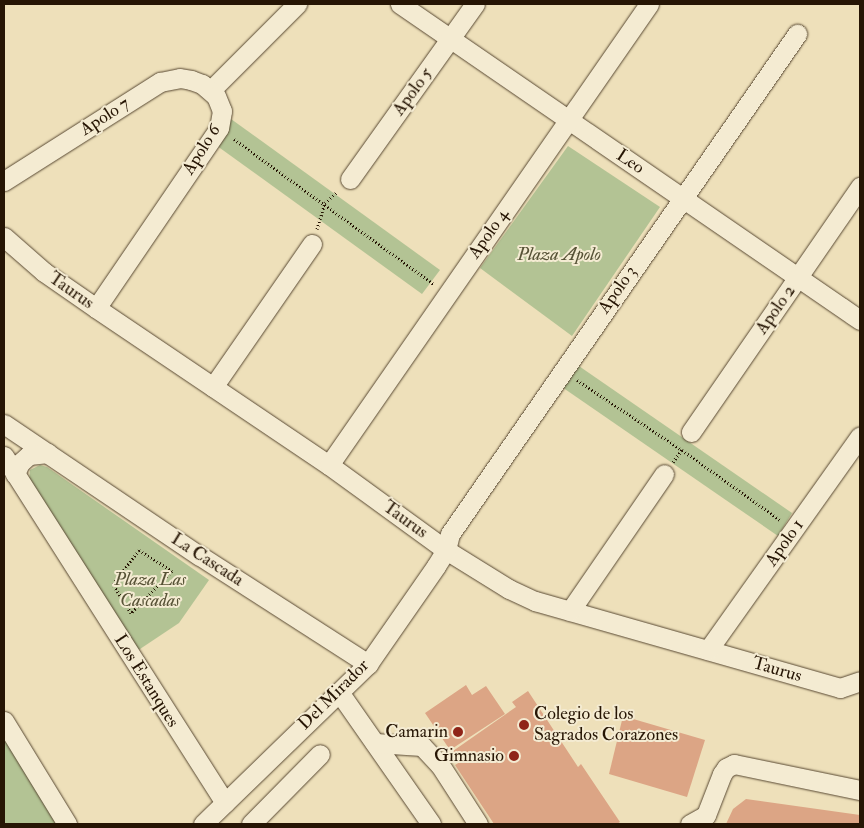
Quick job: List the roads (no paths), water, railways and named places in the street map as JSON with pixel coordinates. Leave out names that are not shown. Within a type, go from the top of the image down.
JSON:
[{"type":"street","points":[[211,90],[297,4]]},
{"type":"street","name":"Leo","points":[[400,4],[860,320]]},
{"type":"street","name":"Apolo 5","points":[[350,179],[475,4]]},
{"type":"street","name":"Apolo 4","points":[[329,465],[649,4]]},
{"type":"street","name":"Apolo 3","points":[[446,550],[450,534],[797,34]]},
{"type":"street","name":"Apolo 7","points":[[4,182],[160,82],[180,78],[191,80],[211,90]]},
{"type":"street","name":"Apolo 6","points":[[96,308],[219,128],[222,111],[220,102],[211,90]]},
{"type":"street","name":"Apolo 2","points":[[691,432],[860,187]]},
{"type":"street","name":"Taurus","points":[[4,237],[44,272],[329,465],[446,550],[508,589],[535,601],[840,688],[860,682]]},
{"type":"street","points":[[213,387],[312,244]]},
{"type":"street","name":"La Cascada","points":[[4,424],[200,556],[368,664]]},
{"type":"street","name":"Apolo 1","points":[[708,650],[860,436]]},
{"type":"street","points":[[15,474],[20,463],[29,455],[48,453]]},
{"type":"street","name":"Los Estanques","points":[[4,456],[225,803]]},
{"type":"street","points":[[570,611],[664,474]]},
{"type":"street","name":"Del Mirador","points":[[203,824],[368,664],[446,550]]},
{"type":"street","points":[[339,692],[431,824]]},
{"type":"street","points":[[4,722],[66,824]]},
{"type":"street","points":[[375,743],[422,746],[440,765],[478,824]]},
{"type":"street","points":[[251,824],[320,754]]},
{"type":"street","points":[[690,824],[706,815],[722,774],[726,768],[734,764],[860,790]]},
{"type":"place","name":"Colegio de los Sagrados Corazones","points":[[524,725]]},
{"type":"place","name":"Camarin","points":[[458,732]]},
{"type":"place","name":"Gimnasio","points":[[514,756]]},
{"type":"park label","name":"Plaza Apolo","points":[[559,255]]},
{"type":"park label","name":"Plaza Las Cascadas","points":[[150,591]]}]
